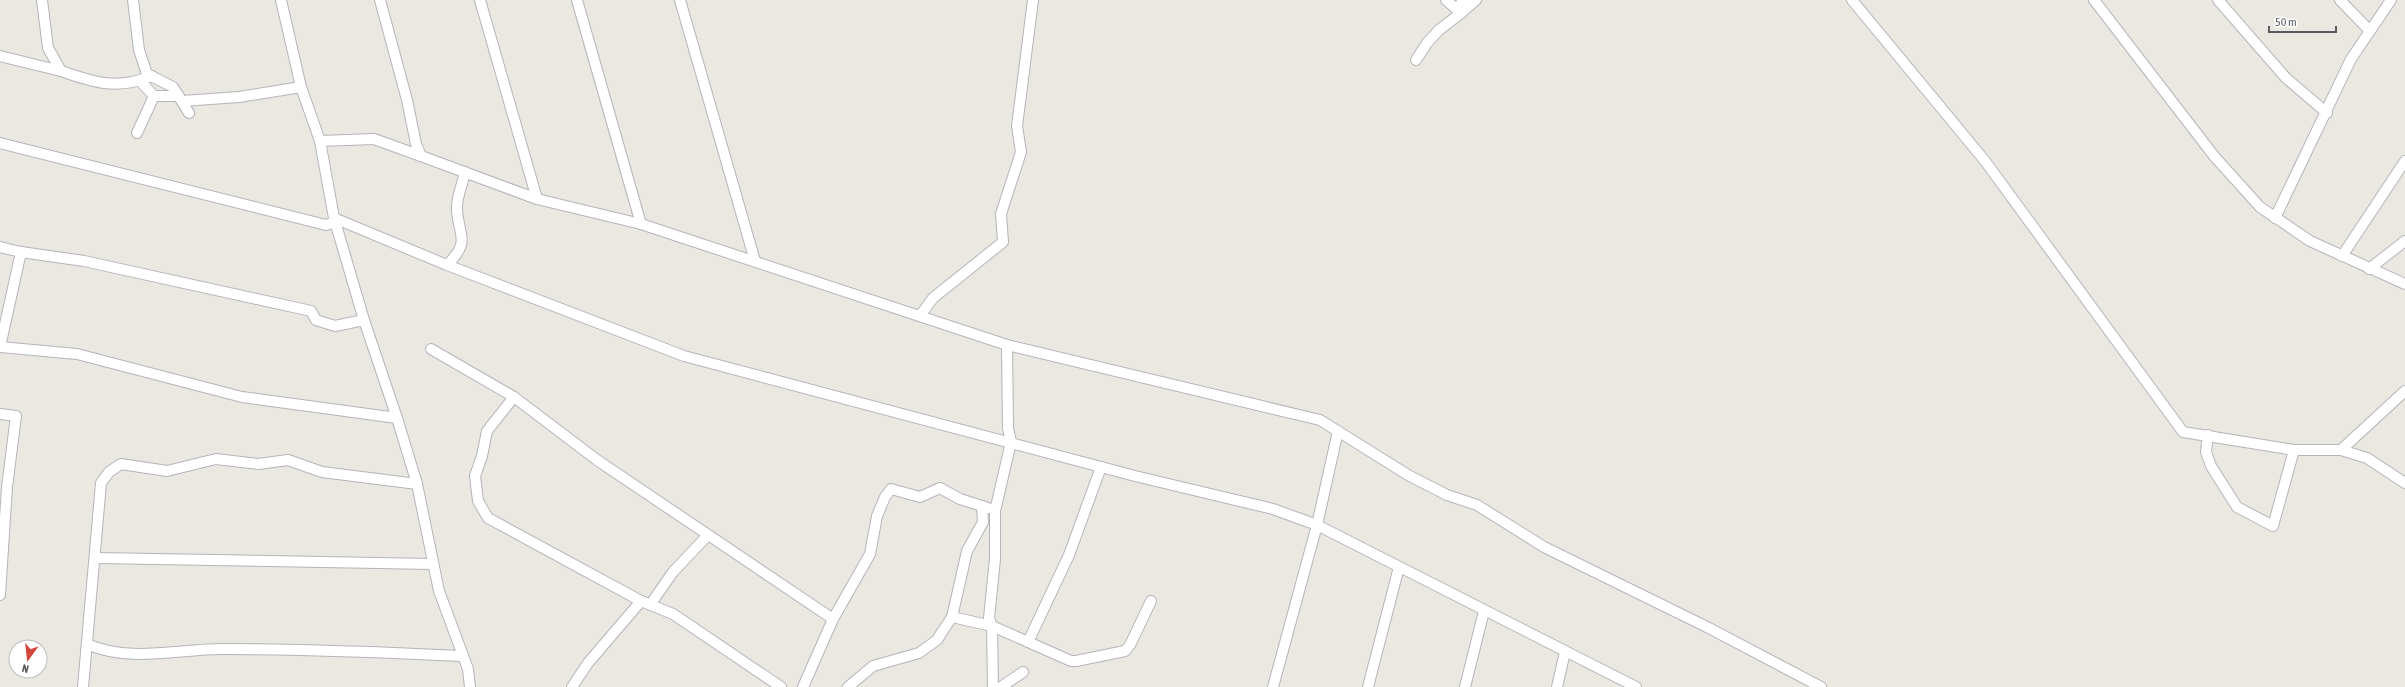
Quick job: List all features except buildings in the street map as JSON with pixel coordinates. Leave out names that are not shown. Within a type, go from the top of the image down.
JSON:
[{"type":"street","points":[[42,0],[48,48],[61,70]]},
{"type":"street","points":[[133,0],[139,50],[147,74],[173,87],[189,113]]},
{"type":"street","points":[[281,0],[301,87],[320,141],[334,220],[364,320],[417,484],[432,564],[439,591],[450,617],[462,656],[468,669],[470,687]]},
{"type":"street","points":[[380,0],[407,100],[416,144],[421,156]]},
{"type":"street","points":[[480,0],[537,199]]},
{"type":"street","points":[[577,0],[641,224]]},
{"type":"street","points":[[680,0],[755,261]]},
{"type":"street","points":[[920,316],[933,298],[1003,242],[1001,214],[1021,152],[1017,126],[1033,0]]},
{"type":"street","points":[[1446,0],[1459,12]]},
{"type":"street","points":[[1459,12],[1463,0]]},
{"type":"street","points":[[1416,60],[1427,43],[1439,30],[1459,12],[1476,0]]},
{"type":"street","points":[[1852,0],[1985,161],[2183,432],[2294,450],[2341,450],[2367,458],[2405,483]]},
{"type":"street","points":[[2094,0],[2223,167],[2260,208],[2310,241],[2405,284]]},
{"type":"street","points":[[2218,0],[2286,78],[2327,113]]},
{"type":"street","points":[[2340,0],[2370,31]]},
{"type":"street","points":[[2275,218],[2327,113],[2351,59],[2391,0]]},
{"type":"street","points":[[0,56],[61,70],[98,83],[134,83],[152,76]]},
{"type":"street","points":[[140,81],[154,96],[180,99],[239,97],[301,87]]},
{"type":"street","points":[[137,133],[154,96]]},
{"type":"street","points":[[320,141],[374,139],[537,199],[641,224],[1007,345],[1320,420],[1408,475],[1447,495],[1477,505],[1544,547],[1821,687]]},
{"type":"street","points":[[0,144],[326,225],[334,220]]},
{"type":"street","points":[[2342,256],[2405,161]]},
{"type":"street","points":[[447,265],[456,256],[463,239],[456,208],[465,172]]},
{"type":"street","points":[[334,220],[684,356],[1101,467],[1273,509],[1318,524],[1484,611],[1636,687]]},
{"type":"street","points":[[2369,269],[2405,242]]},
{"type":"street","points":[[0,247],[21,252],[84,261],[311,311],[316,320],[335,326],[364,320]]},
{"type":"street","points":[[21,252],[0,347],[77,354],[242,396],[396,418]]},
{"type":"street","points":[[993,687],[992,626],[989,618],[995,559],[995,511],[1011,442],[1008,428],[1007,345]]},
{"type":"street","points":[[431,349],[514,397],[596,460],[707,536],[833,619]]},
{"type":"street","points":[[2341,450],[2405,391]]},
{"type":"street","points":[[514,397],[487,431],[482,456],[475,476],[478,501],[484,514],[493,521],[645,603],[673,614],[691,624],[781,687]]},
{"type":"street","points":[[0,414],[16,416],[7,487],[0,595]]},
{"type":"street","points":[[1273,687],[1318,524],[1338,431]]},
{"type":"street","points":[[2208,435],[2206,452],[2211,466],[2237,508],[2272,526],[2294,450]]},
{"type":"street","points":[[83,687],[102,483],[120,464],[167,471],[216,459],[258,464],[288,460],[322,472],[417,484]]},
{"type":"street","points":[[1028,642],[1069,555],[1101,467]]},
{"type":"street","points":[[803,687],[833,619],[870,554],[877,516],[885,497],[891,489],[920,497],[940,488],[960,499],[995,511]]},
{"type":"street","points":[[848,687],[873,666],[919,653],[936,640],[952,617],[967,551],[983,522],[982,506]]},
{"type":"street","points":[[572,687],[588,663],[707,536]]},
{"type":"street","points":[[96,558],[432,564]]},
{"type":"street","points":[[1368,687],[1399,567]]},
{"type":"street","points":[[952,617],[992,626],[1071,661],[1119,654],[1130,646],[1151,601]]},
{"type":"street","points":[[1465,687],[1484,611]]},
{"type":"street","points":[[87,644],[100,650],[151,655],[209,649],[462,656]]},
{"type":"street","points":[[1557,687],[1565,652]]},
{"type":"street","points":[[1000,687],[1024,672]]}]
